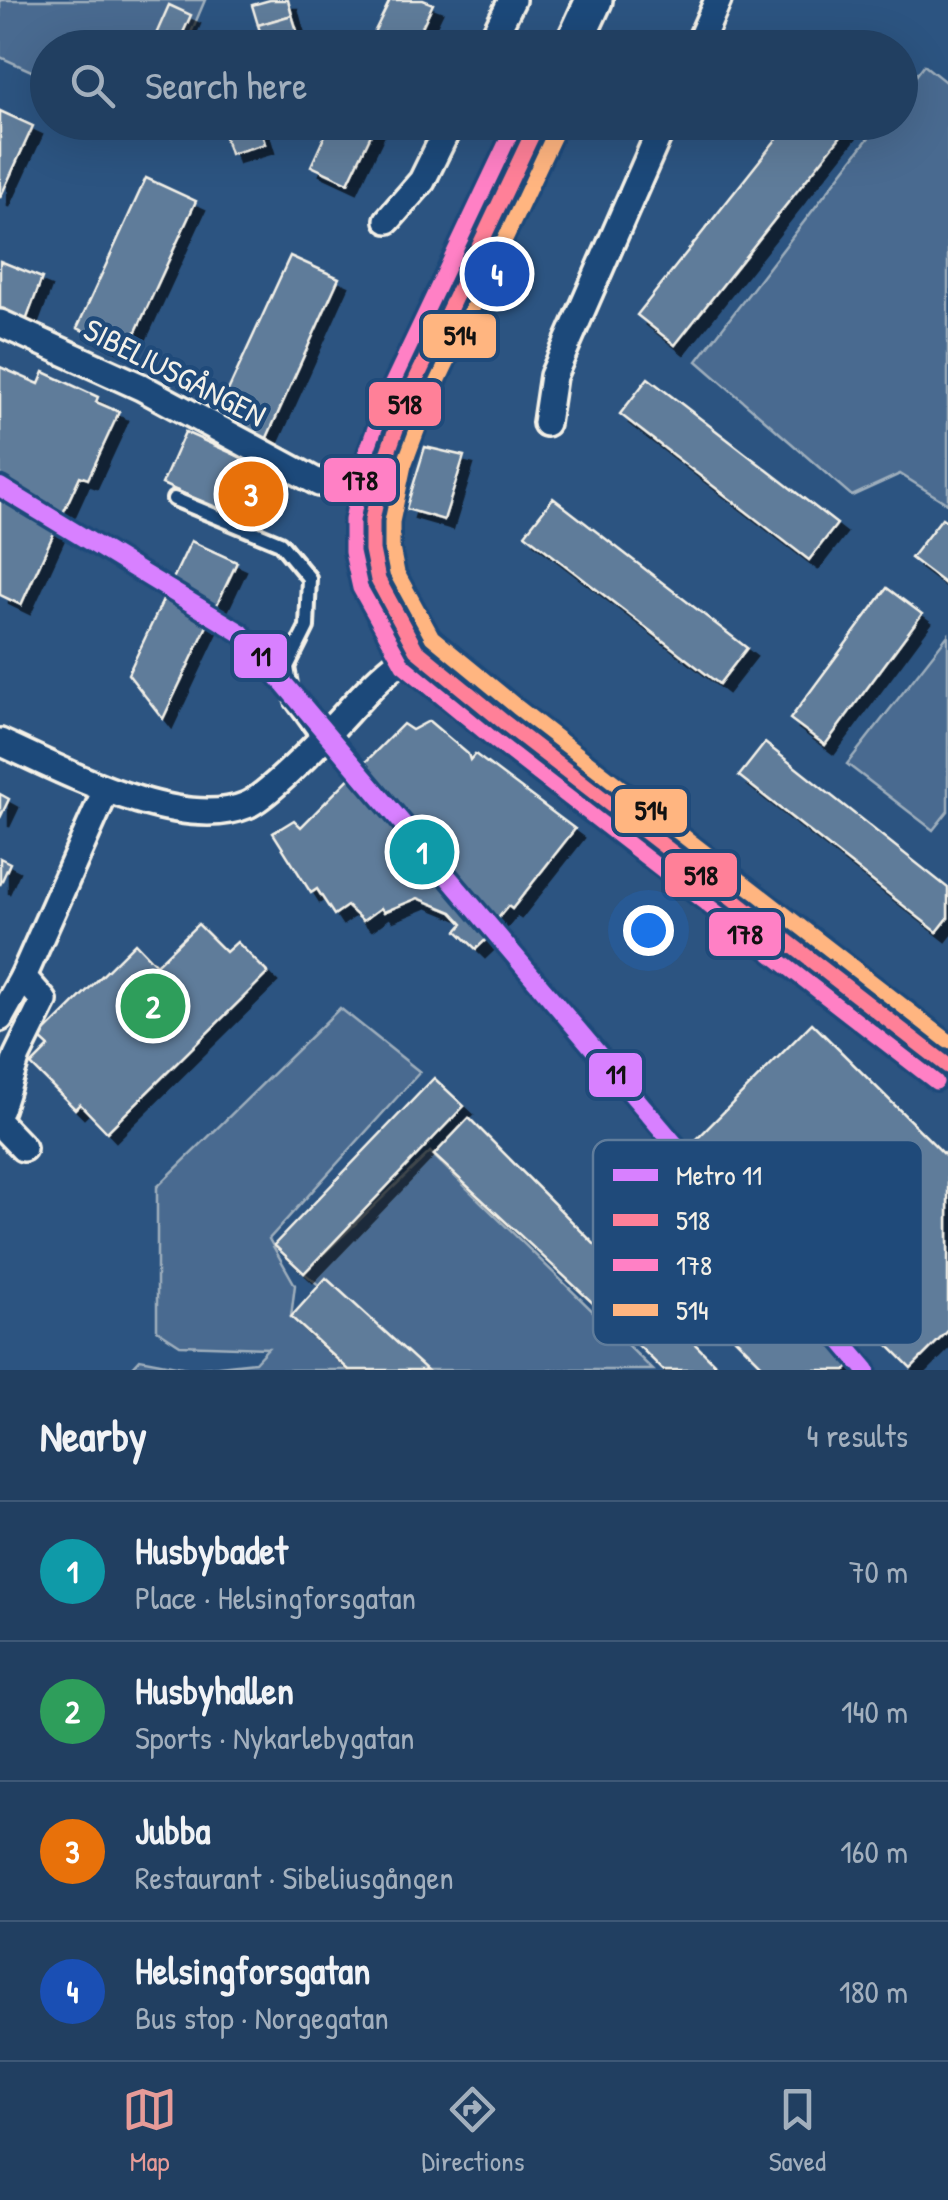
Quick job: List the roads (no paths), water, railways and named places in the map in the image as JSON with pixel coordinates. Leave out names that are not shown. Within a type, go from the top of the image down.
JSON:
[{"type":"street","points":[[497,30],[512,0]]},
{"type":"street","points":[[580,30],[594,0]]},
{"type":"street","points":[[705,30],[718,0]]},
{"type":"street","points":[[388,220],[422,181],[442,140]]},
{"type":"street","points":[[529,140],[406,401],[382,475],[372,520],[375,565],[394,615],[416,650],[948,1066]]},
{"type":"street","points":[[546,423],[553,376],[656,140]]},
{"type":"street","name":"SIBELIUSGÅNGEN","points":[[0,323],[141,387],[319,483]]},
{"type":"street","points":[[0,742],[106,790],[186,811],[221,812],[250,804],[321,740],[386,670],[416,650]]},
{"type":"street","points":[[0,1018],[23,978],[106,790]]},
{"type":"street","points":[[0,1109],[18,1056],[44,1001],[23,978]]},
{"type":"street","points":[[0,1124],[23,1148]]},
{"type":"lane","points":[[174,499],[280,543],[308,578],[307,628],[287,667],[293,702],[321,740]]},
{"type":"metro line","name":"11","points":[[0,487],[241,633],[671,1140]]},
{"type":"metro line","name":"11","points":[[845,1345],[866,1370]]},
{"type":"place","name":"Helsingforsgatan","points":[[497,274]]},
{"type":"place","name":"Jubba","points":[[251,494]]},
{"type":"place","name":"Husbybadet","points":[[422,852]]},
{"type":"place","name":"Husbyhallen","points":[[153,1006]]}]
